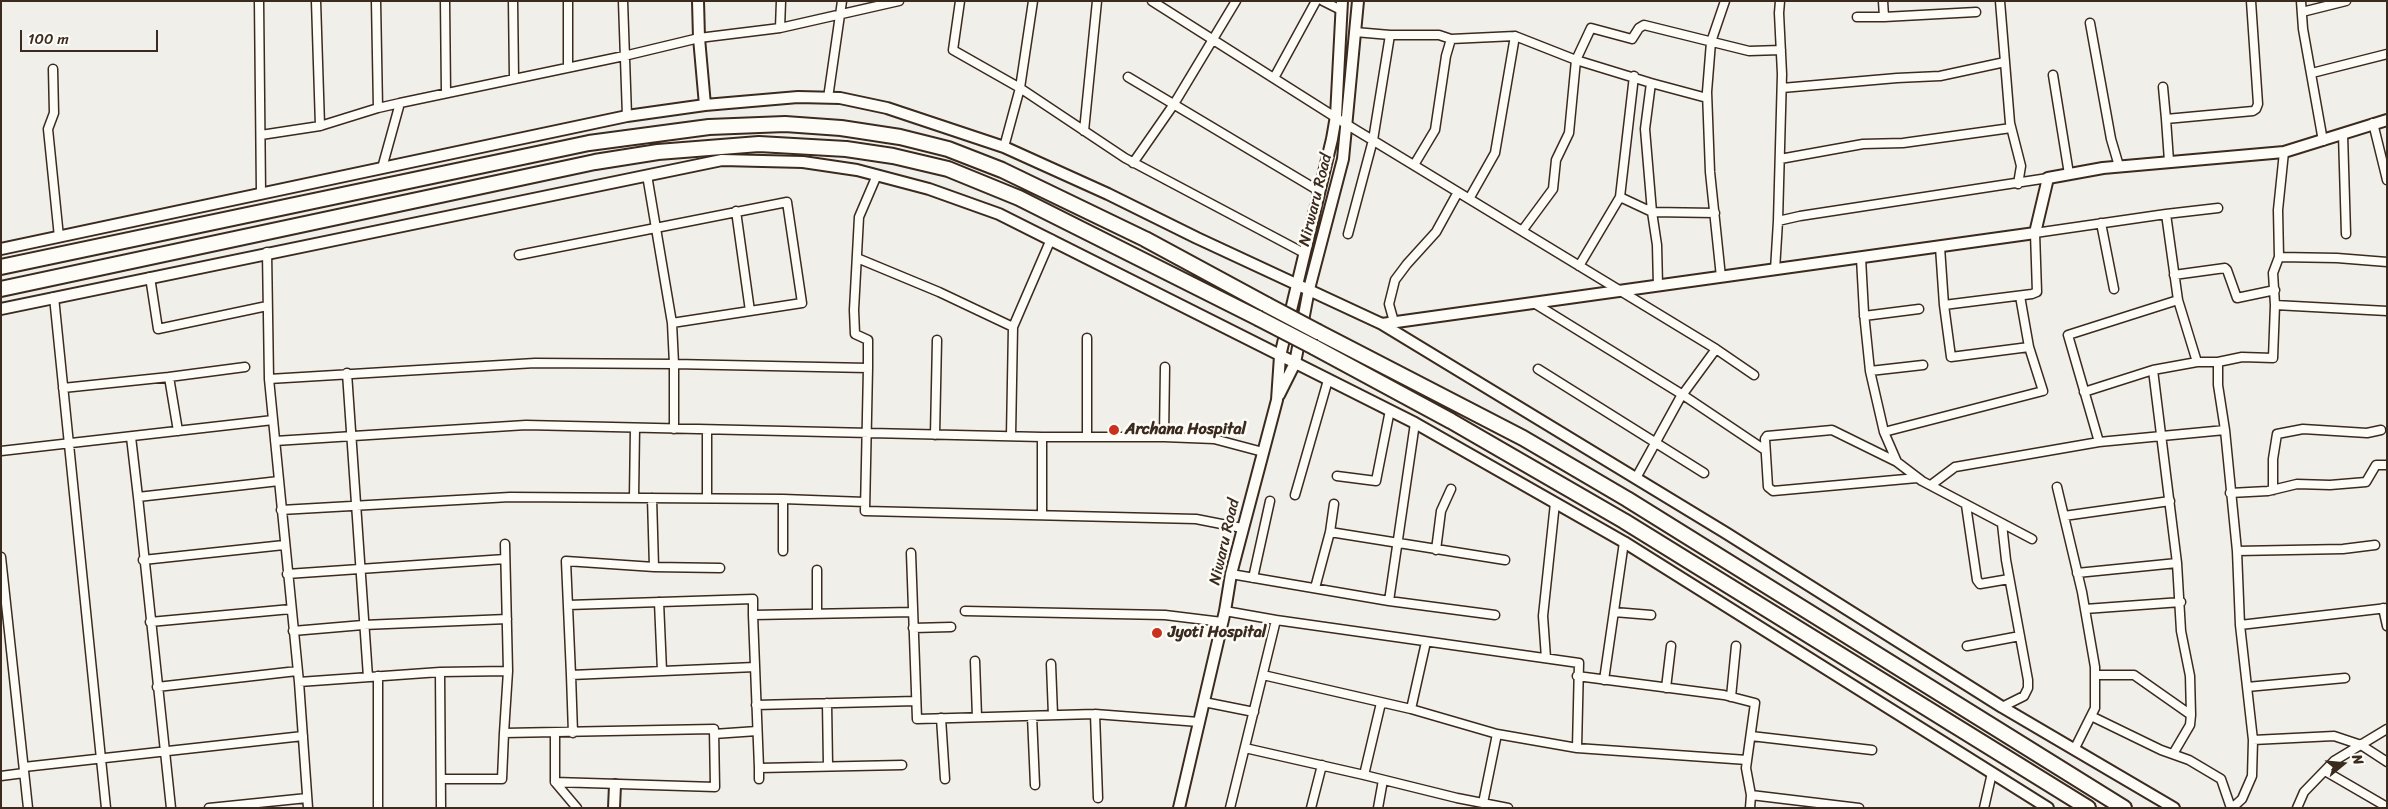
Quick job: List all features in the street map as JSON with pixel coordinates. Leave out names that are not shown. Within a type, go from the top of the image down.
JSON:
[{"type":"highway","points":[[1,267],[589,143],[709,127],[785,124],[841,128],[900,137],[948,149],[1002,170],[1084,208],[1523,438],[1609,489],[2124,808]]},
{"type":"highway","points":[[1,288],[595,162],[702,147],[758,144],[846,150],[893,156],[948,169],[1019,198],[1258,318],[1451,421],[1624,521],[2088,808]]},
{"type":"street","points":[[259,1],[262,194]]},
{"type":"street","points":[[316,1],[320,126]]},
{"type":"street","points":[[376,1],[378,108]]},
{"type":"street","points":[[445,1],[446,93]]},
{"type":"street","points":[[514,1],[514,78]]},
{"type":"street","points":[[568,1],[568,67]]},
{"type":"street","points":[[623,1],[627,116]]},
{"type":"street","points":[[698,1],[705,105]]},
{"type":"street","points":[[780,28],[781,1]]},
{"type":"street","points":[[828,98],[842,1]]},
{"type":"street","points":[[261,135],[320,126],[378,108],[624,56],[699,38],[780,28],[899,1]]},
{"type":"street","points":[[960,1],[953,50],[1020,88],[1133,163],[1304,253]]},
{"type":"street","points":[[1004,147],[1020,88],[1032,1]]},
{"type":"street","points":[[1084,131],[1097,1]]},
{"type":"street","points":[[1152,1],[1346,124],[1716,349],[1754,375]]},
{"type":"street","points":[[1133,163],[1174,104],[1236,1]]},
{"type":"street","points":[[1274,78],[1316,1]]},
{"type":"street","points":[[1322,1],[1342,6]]},
{"type":"street","name":"Nirwaru Road","points":[[1277,400],[1295,363],[1309,289],[1344,159],[1358,1]]},
{"type":"street","points":[[1721,277],[1707,98],[1711,42],[1725,1]]},
{"type":"street","points":[[1775,270],[1782,88],[1778,13],[1780,1]]},
{"type":"street","points":[[1883,1],[1884,17]]},
{"type":"street","points":[[2000,1],[2011,128],[2021,166],[2018,184]]},
{"type":"street","points":[[2166,119],[2253,111],[2256,108],[2258,104],[2251,1]]},
{"type":"street","points":[[2301,1],[2323,141]]},
{"type":"street","points":[[2302,12],[2346,1]]},
{"type":"street","name":"Nirwaru Road","points":[[1296,283],[1336,116],[1342,6]]},
{"type":"street","points":[[1858,17],[1976,12]]},
{"type":"street","points":[[2090,23],[2111,139],[2119,166]]},
{"type":"street","points":[[1522,231],[1553,189],[1556,160],[1569,133],[1576,60],[1589,31],[1594,27],[1632,39],[1639,28],[1644,25],[1749,51],[1781,50]]},
{"type":"street","points":[[1355,32],[1390,35],[1439,35],[1451,39],[1515,36],[1576,60],[1707,98]]},
{"type":"street","points":[[1348,234],[1373,140],[1390,35]]},
{"type":"street","points":[[1469,198],[1495,153],[1515,36]]},
{"type":"street","points":[[1414,165],[1435,130],[1446,56],[1451,39]]},
{"type":"street","points":[[2312,73],[2387,54]]},
{"type":"street","points":[[1782,88],[1940,76],[2005,62]]},
{"type":"street","points":[[53,70],[54,113],[48,129],[59,237]]},
{"type":"street","points":[[2053,75],[2069,174]]},
{"type":"street","points":[[1579,266],[1620,197],[1634,76]]},
{"type":"street","points":[[1128,77],[1319,191]]},
{"type":"street","points":[[1650,83],[1645,129],[1652,212],[1657,246],[1658,286]]},
{"type":"street","points":[[2163,87],[2169,161]]},
{"type":"street","points":[[1,249],[627,116],[705,105],[798,97],[828,98],[887,108],[1004,147],[1382,324],[1636,478],[2002,707],[2174,808]]},
{"type":"street","points":[[382,168],[400,103]]},
{"type":"street","points":[[1778,221],[1800,216],[2018,184],[2119,166],[2284,152],[2387,120]]},
{"type":"street","points":[[2373,123],[2387,180]]},
{"type":"street","points":[[1780,159],[1863,144],[1903,143],[2011,128]]},
{"type":"street","points":[[2343,134],[2346,234]]},
{"type":"street","points":[[2084,392],[2152,370],[2197,362],[2218,362],[2242,356],[2273,358],[2275,305],[2273,273],[2279,256],[2278,210],[2284,152]]},
{"type":"street","points":[[1,309],[54,296],[722,160],[804,162],[878,175],[999,214],[1415,423],[1624,542],[2048,808]]},
{"type":"street","points":[[647,175],[672,323],[674,429]]},
{"type":"street","points":[[878,175],[859,217],[857,258],[855,334],[868,340],[865,511],[1196,519],[1242,528]]},
{"type":"street","points":[[1944,305],[2034,294],[2038,290],[2035,233],[2048,178]]},
{"type":"street","points":[[1394,322],[1389,304],[1395,280],[1436,232],[1458,192]]},
{"type":"street","points":[[1620,197],[1652,212],[1715,213]]},
{"type":"street","points":[[520,255],[787,202],[802,303],[672,323]]},
{"type":"street","points":[[1382,324],[2218,208]]},
{"type":"street","points":[[736,211],[750,311]]},
{"type":"street","points":[[2166,214],[2178,300],[2197,362]]},
{"type":"street","points":[[2101,223],[2114,290]]},
{"type":"street","points":[[1012,436],[1013,327],[1051,239]]},
{"type":"street","points":[[1940,246],[1944,305],[1951,357],[2029,347]]},
{"type":"street","points":[[267,252],[269,379],[303,736],[308,808]]},
{"type":"street","points":[[2279,256],[2387,262]]},
{"type":"street","points":[[857,258],[939,292],[1013,327]]},
{"type":"street","points":[[1861,258],[1864,316],[1870,371],[1884,432],[1897,462]]},
{"type":"street","points":[[2174,275],[2226,268],[2237,298],[2274,290]]},
{"type":"street","points":[[150,277],[158,329],[268,306]]},
{"type":"street","name":"Niwaru Road","points":[[1179,808],[1225,611],[1231,574],[1242,528],[1277,400],[1280,356],[1296,283]]},
{"type":"street","points":[[54,296],[106,808]]},
{"type":"street","points":[[1884,432],[2044,390],[2029,347],[2020,296]]},
{"type":"street","points":[[2099,442],[2068,337],[2069,333],[2178,300]]},
{"type":"street","points":[[1534,303],[1683,395],[1765,450]]},
{"type":"street","points":[[2275,305],[2387,311]]},
{"type":"street","points":[[1864,316],[1919,309]]},
{"type":"street","points":[[1086,437],[1088,338]]},
{"type":"street","points":[[935,435],[937,340]]},
{"type":"street","points":[[1636,478],[1683,395],[1716,349]]},
{"type":"street","points":[[2091,716],[2189,760],[2221,780],[2231,808],[2242,799],[2252,776],[2253,740],[2240,625],[2237,551],[2225,430],[2218,385],[2218,362]]},
{"type":"street","points":[[269,379],[536,363],[868,368]]},
{"type":"street","points":[[1870,371],[1923,365]]},
{"type":"street","points":[[1164,437],[1165,366]]},
{"type":"street","points":[[63,388],[245,368]]},
{"type":"street","points":[[1538,370],[1704,473]]},
{"type":"street","points":[[2152,370],[2177,563],[2181,602],[2181,631],[2190,676],[2190,725],[2173,754]]},
{"type":"street","points":[[347,373],[368,677]]},
{"type":"street","points":[[170,377],[178,431]]},
{"type":"street","points":[[1295,495],[1328,380]]},
{"type":"street","points":[[1337,476],[1376,481],[1390,410]]},
{"type":"street","points":[[1,451],[273,420]]},
{"type":"street","points":[[1389,600],[1415,423]]},
{"type":"street","points":[[275,441],[526,425],[935,435],[1164,437],[1214,439],[1263,452]]},
{"type":"street","points":[[634,498],[635,428]]},
{"type":"street","points":[[2273,490],[2273,459],[2277,434],[2303,429],[2367,433],[2382,430]]},
{"type":"street","points":[[707,430],[707,498]]},
{"type":"street","points":[[1917,478],[1773,491],[1768,487],[1764,439],[1767,436],[1832,430],[1897,462],[1917,478],[1931,486],[2032,539]]},
{"type":"street","points":[[1931,486],[1955,467],[2099,442],[2225,430]]},
{"type":"street","points":[[131,436],[143,560],[172,808]]},
{"type":"street","points":[[1042,437],[1042,515]]},
{"type":"street","points":[[2230,493],[2273,490],[2296,484],[2330,485],[2366,482],[2376,464],[2387,465]]},
{"type":"street","points":[[138,497],[279,481]]},
{"type":"street","points":[[2058,487],[2085,610],[2095,675],[2095,708],[2074,750]]},
{"type":"street","points":[[1436,550],[1441,511],[1451,489]]},
{"type":"street","points":[[281,510],[356,504],[510,497],[783,499],[865,502]]},
{"type":"street","points":[[652,498],[654,567]]},
{"type":"street","points":[[783,499],[783,551]]},
{"type":"street","points":[[1253,578],[1270,501]]},
{"type":"street","points":[[2064,516],[2170,501]]},
{"type":"street","points":[[1546,658],[1543,616],[1555,502]]},
{"type":"street","points":[[1315,588],[1330,532],[1334,504]]},
{"type":"street","points":[[1966,505],[1977,580],[1980,584],[2009,579]]},
{"type":"street","points":[[2002,524],[2009,579],[2028,688],[2024,696],[2002,707]]},
{"type":"street","points":[[1330,532],[1505,560]]},
{"type":"street","points":[[1604,680],[1624,542]]},
{"type":"street","points":[[441,779],[502,779],[508,671],[505,544]]},
{"type":"street","points":[[2237,551],[2343,549],[2375,544]]},
{"type":"street","points":[[143,560],[284,545]]},
{"type":"street","points":[[911,553],[917,719],[1095,714],[1199,722]]},
{"type":"street","points":[[1,557],[28,808]]},
{"type":"street","points":[[287,574],[505,559]]},
{"type":"street","points":[[573,732],[566,561],[654,567],[720,568]]},
{"type":"street","points":[[2077,573],[2177,563]]},
{"type":"street","points":[[817,570],[817,614]]},
{"type":"street","points":[[1231,574],[1389,600],[1496,615]]},
{"type":"street","points":[[568,605],[752,599],[759,779]]},
{"type":"street","points":[[659,602],[662,671]]},
{"type":"street","points":[[2085,610],[2181,602]]},
{"type":"street","points":[[2240,625],[2385,608],[2387,626]]},
{"type":"street","points":[[150,622],[291,609]]},
{"type":"street","points":[[965,611],[1165,615],[1222,622]]},
{"type":"street","points":[[1225,611],[1579,663],[1577,676],[1577,748]]},
{"type":"street","points":[[753,615],[913,612]]},
{"type":"street","points":[[1614,612],[1651,615]]},
{"type":"street","points":[[293,631],[363,625],[507,619]]},
{"type":"street","points":[[1230,808],[1276,620]]},
{"type":"street","points":[[913,628],[950,627]]},
{"type":"street","points":[[1968,646],[2020,636]]},
{"type":"street","points":[[1411,708],[1426,642]]},
{"type":"street","points":[[1666,688],[1671,646]]},
{"type":"street","points":[[1731,697],[1736,646]]},
{"type":"street","points":[[975,661],[977,717]]},
{"type":"street","points":[[1051,664],[1054,715]]},
{"type":"street","points":[[571,675],[755,667]]},
{"type":"street","points":[[157,687],[297,671]]},
{"type":"street","points":[[298,682],[440,672],[508,671]]},
{"type":"street","points":[[440,672],[441,808]]},
{"type":"street","points":[[1263,675],[1381,703],[1411,708],[1497,734],[1577,748],[1747,760]]},
{"type":"street","points":[[2095,675],[2134,675],[2191,715]]},
{"type":"street","points":[[378,676],[378,808]]},
{"type":"street","points":[[1577,676],[1731,697],[1755,703],[1746,768],[1751,795],[1750,808]]},
{"type":"street","points":[[2247,687],[2345,678]]},
{"type":"street","points":[[756,705],[916,701]]},
{"type":"street","points":[[1204,702],[1254,712]]},
{"type":"street","points":[[1364,775],[1381,703]]},
{"type":"street","points":[[827,704],[828,765]]},
{"type":"street","points":[[1095,714],[1098,798]]},
{"type":"street","points":[[1032,716],[1035,785]]},
{"type":"street","points":[[941,718],[945,779]]},
{"type":"street","points":[[504,733],[714,729],[715,787],[555,782]]},
{"type":"street","points":[[2297,808],[2304,792],[2334,761],[2387,729]]},
{"type":"street","points":[[714,734],[757,731]]},
{"type":"street","points":[[555,733],[555,782],[577,808]]},
{"type":"street","points":[[1483,803],[1497,734]]},
{"type":"street","points":[[1,776],[24,770],[101,759],[303,736]]},
{"type":"street","points":[[1751,736],[1872,750]]},
{"type":"street","points":[[2253,740],[2334,736],[2361,745],[2387,762]]},
{"type":"street","points":[[1245,748],[1508,808]]},
{"type":"street","points":[[759,768],[828,765],[902,765]]},
{"type":"street","points":[[1311,808],[1322,766]]},
{"type":"street","points":[[2325,771],[2387,807]]},
{"type":"street","points":[[1984,808],[1992,773]]},
{"type":"street","points":[[1378,808],[1383,780]]},
{"type":"street","points":[[614,808],[615,785]]},
{"type":"street","points":[[1751,795],[1859,808]]},
{"type":"street","points":[[209,808],[308,798]]},
{"type":"place","name":"Archana Hospital","points":[[1114,430]]},
{"type":"place","name":"Jyoti Hospital","points":[[1157,633]]}]
